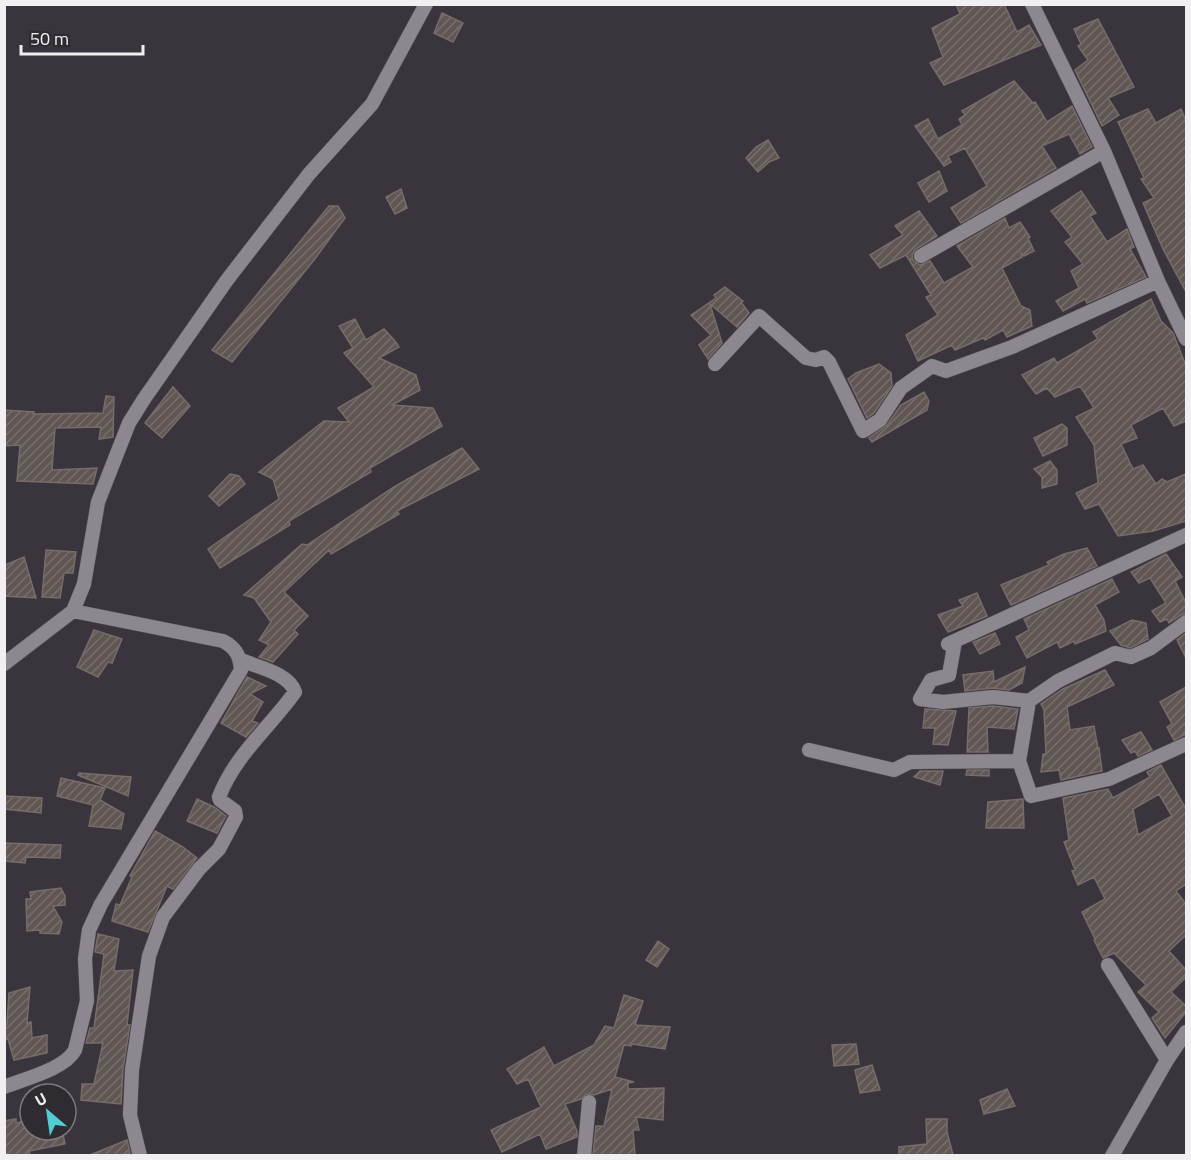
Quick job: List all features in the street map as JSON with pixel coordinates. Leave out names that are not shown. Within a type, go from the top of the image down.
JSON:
[{"type":"street","points":[[4,664],[73,611],[84,584],[98,502],[129,423],[226,280],[309,174],[372,104],[426,4]]},
{"type":"street","points":[[1032,4],[1104,151],[1158,281],[1186,339]]},
{"type":"street","points":[[921,256],[1104,151]]},
{"type":"street","points":[[715,364],[759,316],[806,358],[816,360],[824,357],[829,362],[863,431],[880,420],[901,388],[932,366],[946,371],[1001,351],[1158,281]]},
{"type":"street","points":[[1186,535],[952,643],[950,675],[931,680],[920,699],[943,702],[993,697],[1029,701],[1058,681],[1115,653],[1131,657],[1151,648],[1186,622]]},
{"type":"street","points":[[4,1087],[61,1065],[71,1058],[87,1001],[85,959],[90,930],[101,904],[241,670],[241,660],[231,645],[223,641],[73,611]]},
{"type":"street","points":[[140,1155],[130,1115],[132,1070],[149,956],[163,916],[199,869],[219,849],[236,817],[235,811],[220,800],[222,788],[251,744],[295,692],[294,687],[283,677],[241,660]]},
{"type":"street","points":[[1029,701],[1019,761],[1031,796],[1109,779],[1186,744]]},
{"type":"street","points":[[809,750],[894,770],[910,762],[1019,761]]},
{"type":"street","points":[[1108,965],[1167,1060]]},
{"type":"street","points":[[1112,1155],[1167,1060],[1186,1032]]},
{"type":"street","points":[[584,1155],[589,1102]]},
{"type":"building","points":[[956,4],[1004,4],[1017,32],[1029,25],[1041,45],[944,85],[930,63],[943,57],[932,28],[960,14]]},
{"type":"building","points":[[442,13],[463,23],[453,42],[434,33]]},
{"type":"building","points":[[1098,19],[1134,87],[1108,98],[1119,115],[1102,126],[1075,70],[1088,60],[1078,46],[1081,44],[1074,29]]},
{"type":"building","points":[[1014,81],[1033,103],[1035,102],[1047,122],[1072,106],[1092,147],[1080,154],[1069,134],[1042,146],[1056,168],[961,223],[951,208],[987,186],[965,148],[948,156],[951,162],[944,166],[915,126],[928,119],[938,139],[962,125],[959,119],[965,115],[962,111]]},
{"type":"building","points":[[1148,109],[1156,123],[1181,109],[1186,121],[1186,292],[1163,249],[1143,203],[1154,198],[1141,179],[1144,178],[1118,122]]},
{"type":"building","points":[[768,140],[779,158],[769,162],[758,172],[746,158],[756,147]]},
{"type":"building","points":[[939,171],[947,191],[929,202],[918,183]]},
{"type":"building","points":[[401,189],[407,208],[395,214],[386,197]]},
{"type":"building","points":[[1081,191],[1096,213],[1090,216],[1107,242],[1127,229],[1134,247],[1130,249],[1146,277],[1087,303],[1085,299],[1063,311],[1056,301],[1079,288],[1071,271],[1083,264],[1065,242],[1072,237],[1051,211]]},
{"type":"building","points":[[329,206],[338,206],[345,218],[232,362],[212,350]]},
{"type":"building","points":[[919,211],[937,236],[916,249],[912,255],[913,260],[920,265],[930,261],[944,283],[973,267],[957,246],[1005,218],[1009,228],[1020,222],[1030,237],[1028,238],[1034,251],[1024,256],[1021,253],[1022,257],[1002,268],[1021,306],[1030,310],[1032,326],[1007,337],[1003,330],[985,340],[983,338],[955,350],[952,345],[918,361],[906,335],[938,315],[926,297],[931,295],[906,255],[880,268],[870,255],[903,235],[895,226]]},
{"type":"building","points":[[725,287],[743,301],[741,302],[749,313],[737,327],[710,304],[722,343],[708,359],[699,345],[711,335],[691,315],[716,298],[714,295]]},
{"type":"building","points":[[1151,299],[1161,321],[1173,333],[1186,366],[1186,421],[1174,426],[1163,408],[1131,425],[1137,438],[1121,444],[1133,469],[1143,465],[1156,484],[1162,479],[1167,482],[1186,474],[1186,521],[1153,531],[1118,536],[1099,504],[1085,509],[1076,493],[1098,483],[1094,445],[1076,417],[1094,408],[1080,386],[1055,397],[1047,388],[1036,394],[1022,375],[1054,358],[1057,363],[1098,339],[1093,332]]},
{"type":"building","points":[[355,319],[366,340],[384,329],[399,347],[379,358],[416,375],[420,390],[392,405],[433,408],[442,426],[370,468],[371,472],[289,521],[290,525],[220,568],[208,549],[279,499],[273,479],[259,472],[324,421],[349,422],[338,408],[374,387],[344,353],[353,348],[339,326]]},
{"type":"building","points":[[879,364],[891,373],[892,386],[874,413],[867,418],[848,379],[856,373]]},
{"type":"building","points":[[173,387],[190,406],[162,438],[145,423]]},
{"type":"building","points":[[924,392],[929,401],[927,410],[872,442],[869,438],[887,425],[901,405]]},
{"type":"building","points":[[106,396],[114,397],[113,437],[99,439],[101,427],[55,428],[52,470],[97,468],[93,484],[17,481],[20,445],[4,446],[4,410],[34,412],[33,414],[103,413]]},
{"type":"building","points":[[1062,424],[1067,428],[1067,445],[1043,456],[1034,438]]},
{"type":"building","points":[[462,448],[479,469],[397,511],[399,514],[331,554],[329,550],[284,592],[308,616],[294,630],[298,634],[273,662],[259,657],[269,645],[259,640],[271,622],[254,598],[244,595],[302,544],[307,545],[394,487]]},
{"type":"building","points":[[1050,461],[1057,470],[1057,484],[1042,488],[1042,477],[1034,469]]},
{"type":"building","points":[[230,474],[239,476],[245,484],[219,506],[209,496]]},
{"type":"building","points":[[1087,548],[1097,566],[1011,605],[1001,585],[1049,565],[1047,562],[1064,554]]},
{"type":"building","points":[[46,550],[76,552],[73,573],[64,573],[60,598],[42,597]]},
{"type":"building","points":[[1166,554],[1182,577],[1175,581],[1186,603],[1186,613],[1169,623],[1167,619],[1160,622],[1152,611],[1166,603],[1150,578],[1139,583],[1131,572]]},
{"type":"building","points":[[24,557],[36,598],[4,596],[5,565]]},
{"type":"building","points":[[1112,579],[1119,592],[1095,605],[1104,620],[1106,631],[1060,648],[1057,642],[1027,658],[1016,637],[1029,630],[1024,619]]},
{"type":"building","points":[[977,593],[987,616],[948,632],[938,615],[963,606],[959,600]]},
{"type":"building","points":[[1132,620],[1146,623],[1148,639],[1130,648],[1121,645],[1110,631]]},
{"type":"building","points":[[94,630],[122,639],[112,663],[108,662],[98,677],[77,667]]},
{"type":"building","points":[[995,633],[1000,644],[980,654],[973,642]]},
{"type":"building","points":[[1186,633],[1186,658],[1177,640]]},
{"type":"building","points":[[1025,667],[1022,683],[1009,690],[992,688],[965,691],[963,675],[993,671],[994,682]]},
{"type":"building","points":[[1105,670],[1114,685],[1067,707],[1070,730],[1094,726],[1102,771],[1061,780],[1059,770],[1041,772],[1043,754],[1046,754],[1044,710],[1041,704],[1063,689]]},
{"type":"building","points":[[247,677],[266,686],[250,694],[263,702],[252,721],[258,723],[246,737],[221,723]]},
{"type":"building","points":[[1186,687],[1186,734],[1174,740],[1167,727],[1172,724],[1160,702]]},
{"type":"building","points":[[993,706],[1018,709],[1014,729],[987,727],[988,752],[967,752],[969,708]]},
{"type":"building","points":[[925,709],[956,711],[948,745],[933,744],[935,728],[923,728]]},
{"type":"building","points":[[1141,732],[1152,750],[1138,756],[1135,751],[1131,753],[1122,740]]},
{"type":"building","points":[[1161,765],[1186,809],[1186,884],[1176,891],[1186,904],[1186,935],[1169,951],[1186,970],[1186,977],[1171,992],[1186,1006],[1186,1012],[1165,1038],[1152,1018],[1159,1012],[1138,992],[1146,985],[1114,953],[1103,958],[1082,912],[1105,899],[1094,877],[1078,885],[1064,842],[1069,840],[1063,798],[1108,789],[1113,798],[1150,777],[1147,772]],"holes":[[[1159,794],[1172,816],[1138,835],[1133,809]]]},
{"type":"building","points":[[967,770],[989,770],[989,776],[966,775]]},
{"type":"building","points":[[920,771],[943,771],[940,785],[914,777]]},
{"type":"building","points":[[79,773],[131,777],[128,796],[78,775]]},
{"type":"building","points":[[61,778],[105,788],[100,800],[124,814],[121,829],[89,826],[93,805],[57,796]]},
{"type":"building","points":[[4,796],[42,798],[41,813],[4,809]]},
{"type":"building","points":[[197,799],[226,816],[217,833],[187,821]]},
{"type":"building","points":[[1023,799],[1024,828],[986,828],[988,802]]},
{"type":"building","points":[[155,831],[197,858],[173,889],[167,886],[148,932],[112,921],[116,904],[120,905],[132,877],[130,876]]},
{"type":"building","points":[[4,843],[61,845],[60,858],[26,857],[25,863],[4,861]]},
{"type":"building","points":[[61,888],[65,896],[65,905],[53,906],[62,922],[59,934],[40,933],[40,930],[27,931],[26,899],[31,899],[30,892]]},
{"type":"building","points":[[98,934],[119,939],[114,971],[133,970],[127,1025],[130,1025],[123,1069],[121,1104],[81,1100],[82,1084],[94,1084],[103,1043],[86,1043],[90,1028],[94,1028],[104,954],[95,952]]},
{"type":"building","points":[[658,941],[669,949],[657,967],[646,960]]},
{"type":"building","points":[[30,987],[27,1023],[31,1022],[32,1038],[47,1035],[47,1053],[14,1060],[8,1039],[4,1040],[9,993]]},
{"type":"building","points":[[624,995],[643,1001],[635,1025],[670,1027],[665,1049],[624,1045],[615,1077],[634,1082],[628,1083],[628,1089],[664,1088],[663,1120],[636,1117],[639,1130],[633,1130],[635,1155],[593,1155],[596,1126],[604,1126],[612,1089],[594,1095],[586,1094],[581,1099],[565,1104],[577,1131],[577,1137],[546,1149],[540,1134],[502,1152],[491,1130],[541,1107],[528,1079],[517,1084],[507,1069],[544,1047],[554,1066],[594,1045],[605,1026],[614,1028]]},
{"type":"building","points":[[856,1044],[859,1064],[834,1066],[832,1045]]},
{"type":"building","points":[[872,1065],[880,1090],[860,1093],[855,1070]]},
{"type":"building","points":[[1007,1089],[1015,1106],[984,1114],[980,1100]]},
{"type":"building","points":[[16,1119],[18,1142],[65,1142],[65,1144],[29,1151],[30,1155],[4,1155],[4,1121]]},
{"type":"building","points":[[926,1119],[947,1119],[947,1132],[953,1155],[899,1155],[899,1147],[927,1144]]},
{"type":"building","points":[[127,1140],[130,1153],[90,1155]]}]
